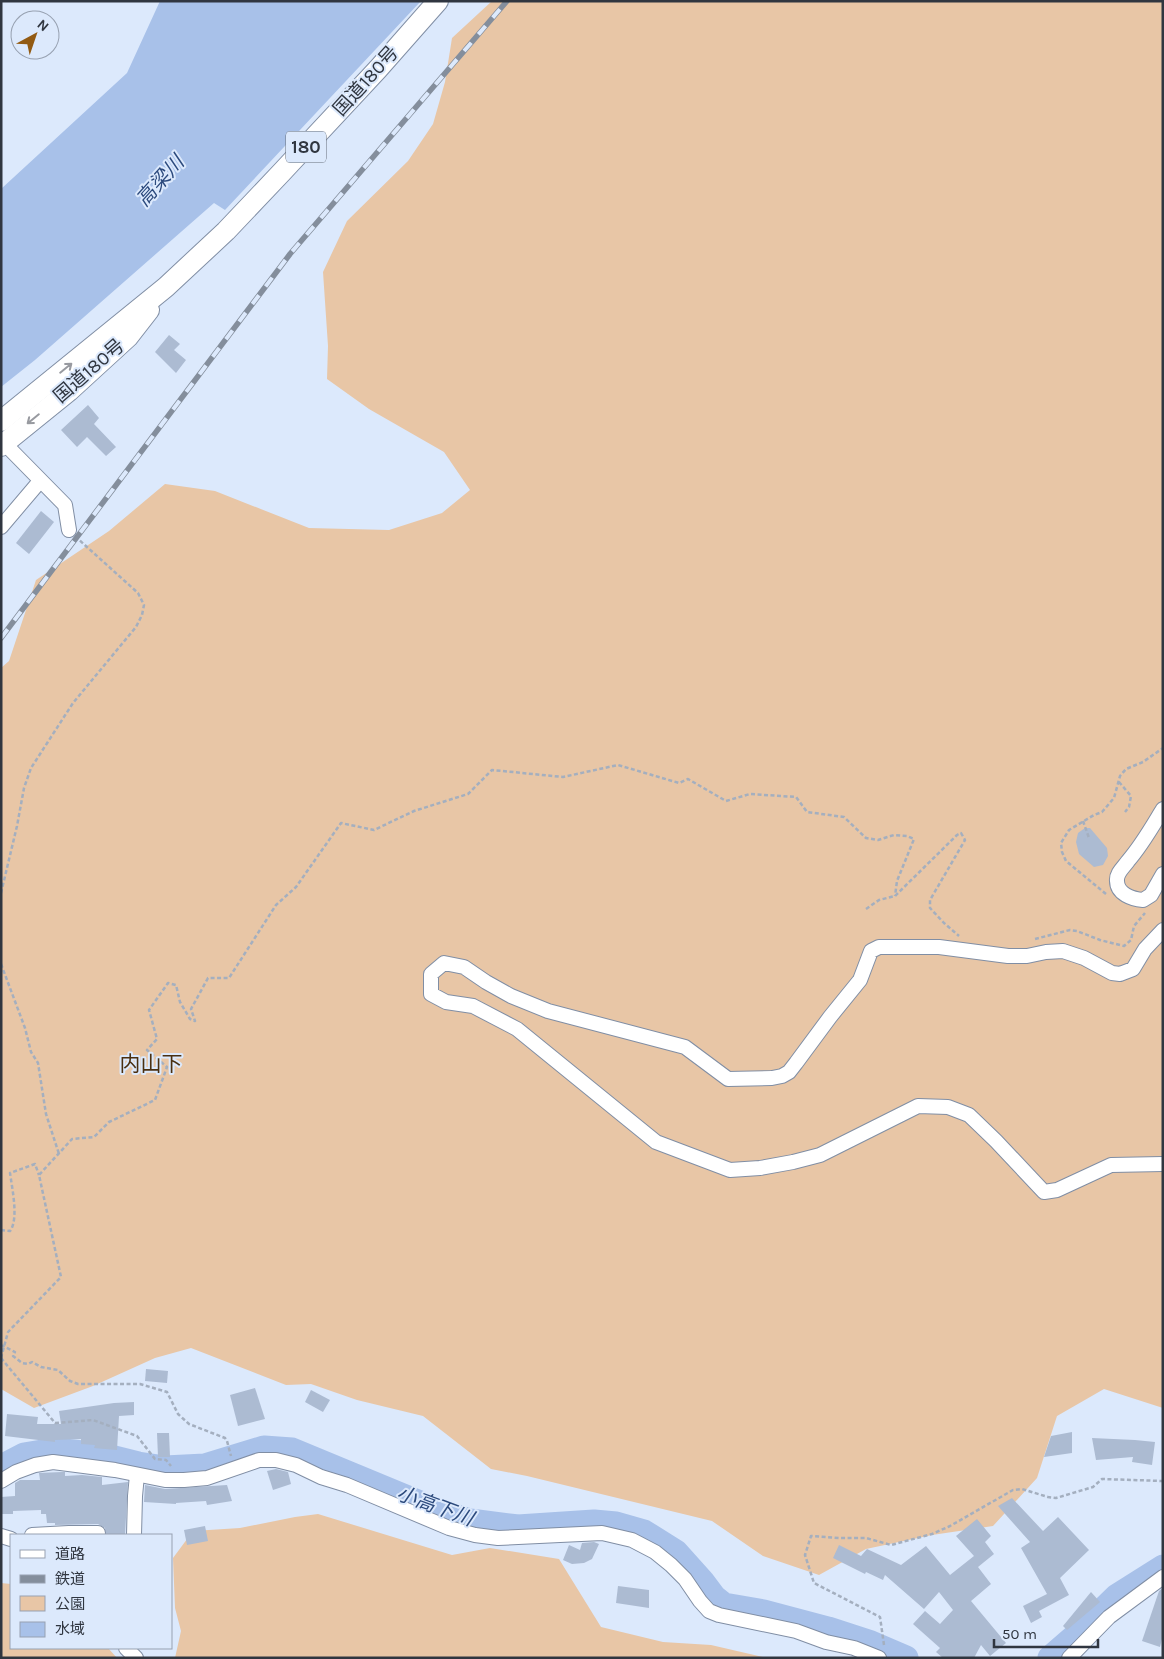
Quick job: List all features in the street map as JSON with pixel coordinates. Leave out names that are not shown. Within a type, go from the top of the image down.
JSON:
[{"type":"highway","name":"国道180号","points":[[1,421],[166,287],[226,231],[282,174],[438,1]]},
{"type":"highway","name":"国道180号","points":[[3,445],[69,391],[128,338],[166,287]]},
{"type":"street","points":[[3,445],[65,505],[69,530]]},
{"type":"street","points":[[1,527],[40,481]]},
{"type":"street","points":[[1163,809],[1137,852],[1118,875],[1116,881],[1124,894],[1143,900],[1150,895],[1163,874]]},
{"type":"street","points":[[1163,930],[1145,949],[1133,969],[1120,974],[1084,958],[1063,952],[1008,956],[939,947],[879,946],[871,952],[864,974],[860,980],[789,1072],[772,1078],[728,1079],[685,1048],[548,1011],[511,996],[486,982],[464,966],[444,963],[431,974],[431,994],[446,1002],[473,1006],[517,1029],[656,1142],[730,1170],[760,1168],[820,1155],[918,1106],[948,1108],[969,1115],[1044,1192],[1057,1190],[1111,1165],[1163,1164]]},
{"type":"street","points":[[1,1481],[16,1472],[53,1462],[115,1470],[137,1476],[165,1480],[184,1480],[207,1478],[259,1460],[276,1460],[296,1465],[321,1477],[348,1485],[449,1528],[475,1535],[498,1538],[602,1533],[632,1540],[655,1552],[671,1565],[685,1579],[709,1611],[719,1615],[796,1631],[878,1657]]},
{"type":"street","points":[[134,1534],[137,1476]]},
{"type":"street","points":[[50,1534],[98,1533]]},
{"type":"street","points":[[1069,1658],[1109,1618],[1163,1577]]},
{"type":"street","points":[[127,1649],[136,1658]]},
{"type":"path","points":[[1,893],[24,788],[31,768],[73,703],[136,627],[142,615],[144,605],[138,593],[69,530]]},
{"type":"path","points":[[1110,898],[1066,861],[1062,852],[1062,839],[1069,830],[1102,812],[1114,798],[1120,776],[1126,769],[1143,762],[1163,748]]},
{"type":"path","points":[[39,1175],[72,1139],[94,1137],[109,1122],[155,1100],[167,1067],[147,1050],[157,1038],[150,1010],[158,997],[168,983],[176,984],[180,1002],[190,1019],[195,1021],[191,1009],[208,978],[228,978],[276,905],[296,887],[341,823],[374,830],[414,811],[468,794],[492,770],[563,777],[618,764],[679,783],[688,779],[726,801],[750,794],[796,797],[807,812],[844,817],[866,838],[878,840],[894,835],[914,839],[896,881],[895,896]]},
{"type":"path","points":[[1119,782],[1131,796],[1129,807],[1125,812]]},
{"type":"path","points":[[1083,821],[1088,838]]},
{"type":"path","points":[[866,909],[879,900],[895,896],[961,833],[965,840],[930,900],[930,908],[960,938]]},
{"type":"path","points":[[1026,941],[1070,930],[1124,946],[1131,940],[1134,926],[1145,913],[1142,912]]},
{"type":"path","points":[[1,964],[25,1028],[31,1052],[38,1063],[46,1114],[59,1154]]},
{"type":"path","points":[[1,1230],[10,1231],[14,1226],[14,1203],[10,1173],[35,1164],[61,1277],[8,1332],[1,1358],[56,1422],[93,1420],[137,1436],[155,1459],[166,1460]]},
{"type":"path","points":[[3,1345],[15,1352],[13,1356],[22,1364],[32,1362],[41,1367],[58,1370],[70,1381],[78,1384],[140,1384],[167,1392],[178,1414],[189,1424],[225,1438],[231,1457]]},
{"type":"path","points":[[878,1657],[884,1643],[880,1617],[814,1583],[805,1555],[811,1536],[866,1538],[891,1545],[932,1534],[950,1526],[1013,1490],[1022,1489],[1048,1498],[1056,1498],[1093,1486],[1102,1479],[1163,1481]]},
{"type":"green space","points":[[492,1],[1163,1],[1163,1408],[1104,1389],[1057,1416],[1037,1478],[993,1526],[932,1535],[866,1549],[819,1575],[763,1556],[712,1521],[491,1469],[423,1416],[357,1400],[311,1384],[286,1385],[191,1348],[155,1358],[93,1386],[34,1408],[1,1389],[1,668],[9,661],[36,580],[109,531],[165,484],[215,491],[309,528],[389,530],[442,513],[470,490],[444,452],[369,409],[327,379],[328,346],[323,272],[347,221],[408,161],[433,124],[445,82],[452,38]]},
{"type":"green space","points":[[318,1514],[452,1555],[490,1548],[559,1559],[601,1627],[663,1642],[711,1645],[767,1658],[175,1658],[181,1631],[175,1608],[173,1558],[193,1531],[240,1528]]},
{"type":"green space","points":[[1,1583],[10,1584],[10,1649],[109,1649],[117,1658],[1,1658]]},
{"type":"water","name":"高梁川","points":[[160,1],[421,1],[225,210],[214,203],[35,360],[1,387],[1,189],[127,73]]},
{"type":"building","points":[[169,335],[180,344],[174,350],[186,360],[176,373],[155,352]]},
{"type":"building","points":[[88,405],[99,418],[94,424],[116,447],[106,456],[87,437],[77,447],[61,430]]},
{"type":"building","points":[[41,511],[54,522],[29,554],[16,543]]},
{"type":"building","points":[[1085,828],[1090,828],[1107,848],[1108,856],[1103,865],[1094,867],[1079,854],[1076,842],[1078,833]]},
{"type":"building","points":[[146,1369],[168,1371],[167,1383],[145,1381]]},
{"type":"building","points":[[255,1388],[265,1419],[238,1426],[230,1395]]},
{"type":"building","points":[[311,1390],[330,1400],[323,1412],[305,1402]]},
{"type":"building","points":[[134,1402],[134,1415],[119,1416],[117,1450],[94,1448],[95,1445],[81,1444],[81,1439],[55,1440],[55,1442],[5,1436],[7,1414],[38,1417],[37,1424],[61,1424],[59,1411]]},
{"type":"building","points":[[1072,1432],[1072,1453],[1044,1457],[1051,1436]]},
{"type":"building","points":[[157,1433],[169,1433],[170,1457],[158,1457]]},
{"type":"building","points":[[1092,1438],[1155,1442],[1152,1465],[1132,1462],[1133,1457],[1096,1460]]},
{"type":"building","points":[[276,1469],[288,1472],[291,1484],[273,1490],[267,1471]]},
{"type":"building","points":[[65,1472],[65,1476],[102,1477],[102,1485],[128,1482],[125,1534],[106,1534],[105,1528],[98,1524],[55,1525],[55,1523],[47,1523],[46,1514],[41,1514],[41,1510],[13,1511],[13,1514],[1,1514],[1,1497],[15,1496],[15,1483],[20,1480],[40,1480],[39,1473]]},
{"type":"building","points":[[145,1485],[165,1489],[227,1485],[232,1501],[207,1505],[206,1501],[176,1504],[144,1502]]},
{"type":"building","points":[[1012,1498],[1043,1531],[1058,1517],[1089,1550],[1060,1578],[1069,1595],[1039,1611],[1042,1617],[1031,1623],[1023,1606],[1047,1594],[1021,1548],[1030,1542],[998,1506]]},
{"type":"building","points":[[977,1519],[991,1536],[985,1542],[994,1554],[978,1567],[991,1584],[971,1601],[1006,1643],[990,1656],[981,1645],[974,1658],[943,1658],[936,1652],[940,1648],[913,1624],[925,1611],[940,1624],[953,1610],[939,1592],[924,1609],[885,1575],[883,1580],[866,1572],[865,1574],[833,1558],[839,1545],[861,1556],[867,1549],[901,1565],[926,1546],[950,1575],[974,1556],[956,1536]]},
{"type":"building","points":[[205,1526],[208,1541],[187,1545],[184,1530]]},
{"type":"building","points":[[594,1542],[599,1544],[592,1559],[584,1563],[572,1564],[563,1560],[569,1545],[580,1550],[582,1543]]},
{"type":"building","points":[[618,1586],[649,1590],[649,1608],[616,1603]]},
{"type":"building","points":[[1163,1588],[1163,1635],[1160,1647],[1142,1641],[1159,1591]]},
{"type":"building","points":[[1091,1592],[1100,1602],[1067,1630],[1063,1626]]},
{"type":"waterway","name":"小高下川","points":[[1,1467],[24,1455],[54,1450],[102,1455],[138,1464],[165,1468],[205,1466],[264,1448],[292,1450],[437,1510],[470,1521],[518,1527],[594,1522],[616,1524],[644,1532],[676,1552],[714,1597],[724,1605],[764,1612],[828,1629],[871,1643],[906,1658]]},
{"type":"waterway","name":"小高下川","points":[[1050,1658],[1117,1596],[1163,1567]]},
{"type":"railway","points":[[1,638],[290,254],[507,1]]},
{"type":"district","name":"内山下","points":[[151,1064]]}]
